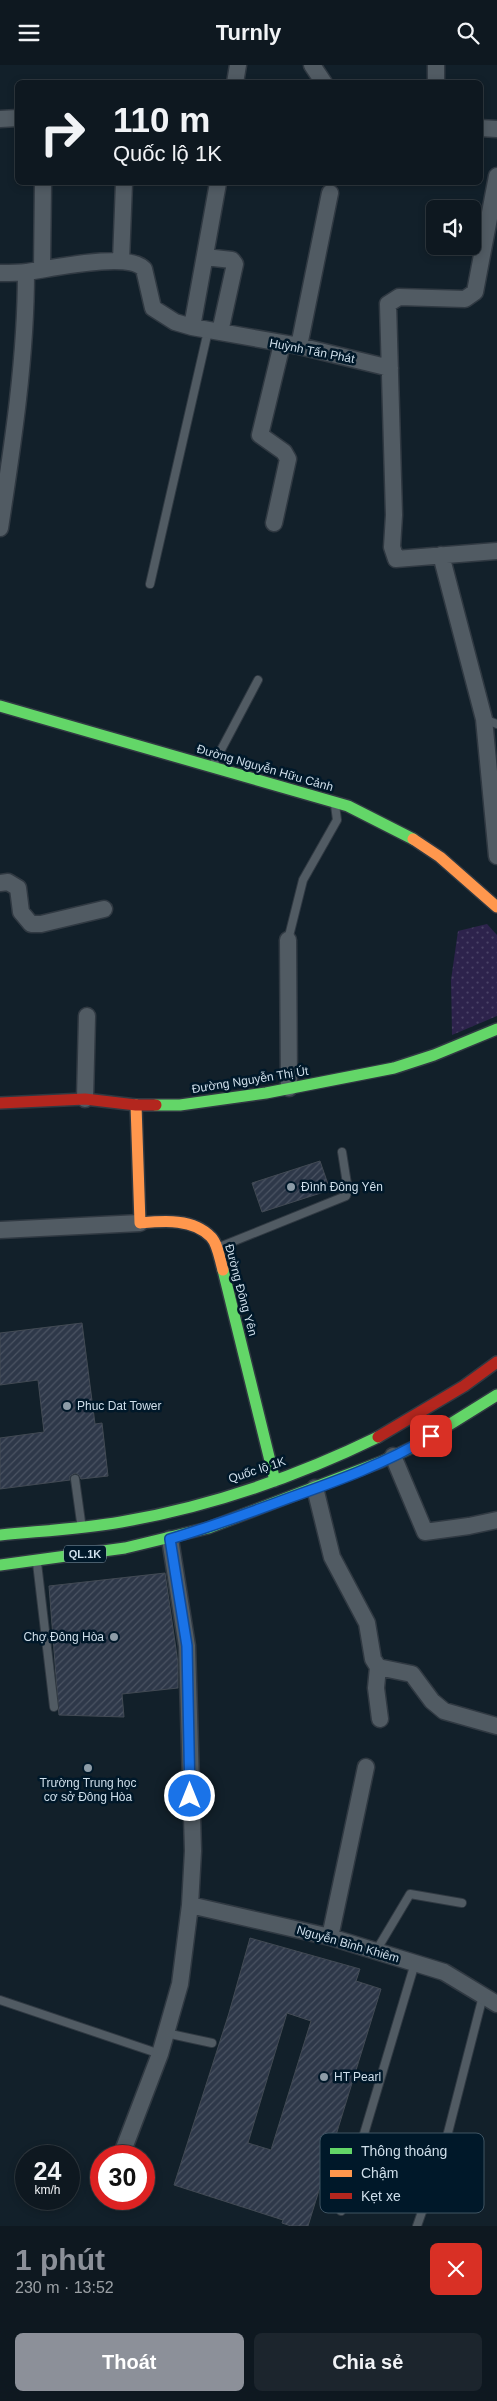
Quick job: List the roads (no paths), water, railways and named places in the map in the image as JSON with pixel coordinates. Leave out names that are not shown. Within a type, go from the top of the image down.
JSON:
[{"type":"street","points":[[236,80],[238,65]]},
{"type":"street","points":[[312,65],[322,80]]},
{"type":"street","points":[[0,119],[15,118]]},
{"type":"street","points":[[483,128],[497,129]]},
{"type":"street","points":[[497,176],[475,292],[465,299],[398,297],[388,304],[394,515],[392,547],[396,559],[497,551]]},
{"type":"street","points":[[0,528],[13,442],[43,185]]},
{"type":"street","points":[[121,261],[124,185]]},
{"type":"street","points":[[192,327],[218,185]]},
{"type":"street","points":[[274,523],[288,459],[284,452],[260,435],[291,345],[330,193]]},
{"type":"street","points":[[205,257],[232,260],[235,264],[214,331]]},
{"type":"street","name":"Huỳnh Tấn Phát","points":[[0,273],[121,261],[140,265],[144,269],[153,308],[175,322],[192,327],[291,345],[390,368]]},
{"type":"street","points":[[440,555],[491,722],[497,856]]},
{"type":"street","name":"Đường Nguyễn Hữu Cảnh","points":[[0,706],[335,802],[403,833],[425,847],[440,857],[497,907]]},
{"type":"street","points":[[0,883],[8,883],[18,888],[21,912],[31,924],[41,924],[104,909]]},
{"type":"street","points":[[288,940],[289,1088]]},
{"type":"street","points":[[85,1099],[87,1016]]},
{"type":"street","name":"Đường Nguyễn Thị Út","points":[[0,1103],[85,1099],[136,1105],[180,1105],[371,1074],[413,1063],[497,1029]]},
{"type":"street","points":[[0,1230],[140,1223],[136,1105]]},
{"type":"street","name":"Đường Đông Yên","points":[[140,1223],[171,1220],[199,1229],[212,1238],[275,1481]]},
{"type":"street","name":"Quốc lộ 1K","points":[[0,1535],[120,1522],[164,1513],[275,1481],[352,1450],[387,1433],[497,1362]]},
{"type":"street","name":"QL.1K","points":[[0,1565],[125,1548],[170,1539],[208,1528],[315,1488],[415,1446],[497,1395]]},
{"type":"street","points":[[393,1456],[425,1532],[497,1520]]},
{"type":"street","points":[[315,1488],[332,1557],[360,1608],[369,1633],[372,1659],[378,1667],[412,1674],[432,1701],[444,1711],[497,1725]]},
{"type":"street","points":[[125,2145],[160,2054],[180,1984],[190,1905],[192,1851],[187,1646],[164,1513]]},
{"type":"street","points":[[378,1667],[376,1688],[380,1719]]},
{"type":"street","points":[[330,1937],[366,1767]]},
{"type":"street","name":"Nguyễn Bỉnh Khiêm","points":[[190,1905],[330,1937],[444,1972],[490,2000]]},
{"type":"lane","points":[[150,584],[214,331]]},
{"type":"lane","points":[[212,767],[258,680]]},
{"type":"lane","points":[[288,940],[303,880],[337,820],[335,802]]},
{"type":"lane","points":[[216,1248],[346,1196],[348,1190],[342,1153]]},
{"type":"lane","points":[[75,1479],[82,1526]]},
{"type":"lane","points":[[37,1561],[54,1707]]},
{"type":"lane","points":[[376,1951],[410,1894],[462,1903]]},
{"type":"lane","points":[[364,2133],[415,1963]]},
{"type":"lane","points":[[0,2000],[160,2054]]},
{"type":"lane","points":[[449,2133],[490,2000]]},
{"type":"lane","points":[[166,2033],[212,2043]]},
{"type":"lane","points":[[417,2226],[422,2213]]},
{"type":"place","name":"Đình Đông Yên","points":[[291,1187]]},
{"type":"place","name":"Phuc Dat Tower","points":[[67,1406]]},
{"type":"place","name":"Chợ Đông Hòa","points":[[114,1637]]},
{"type":"place","name":"Trường Trung học cơ sở Đông Hòa","points":[[88,1768]]},
{"type":"place","name":"HT Pearl","points":[[324,2077]]}]
